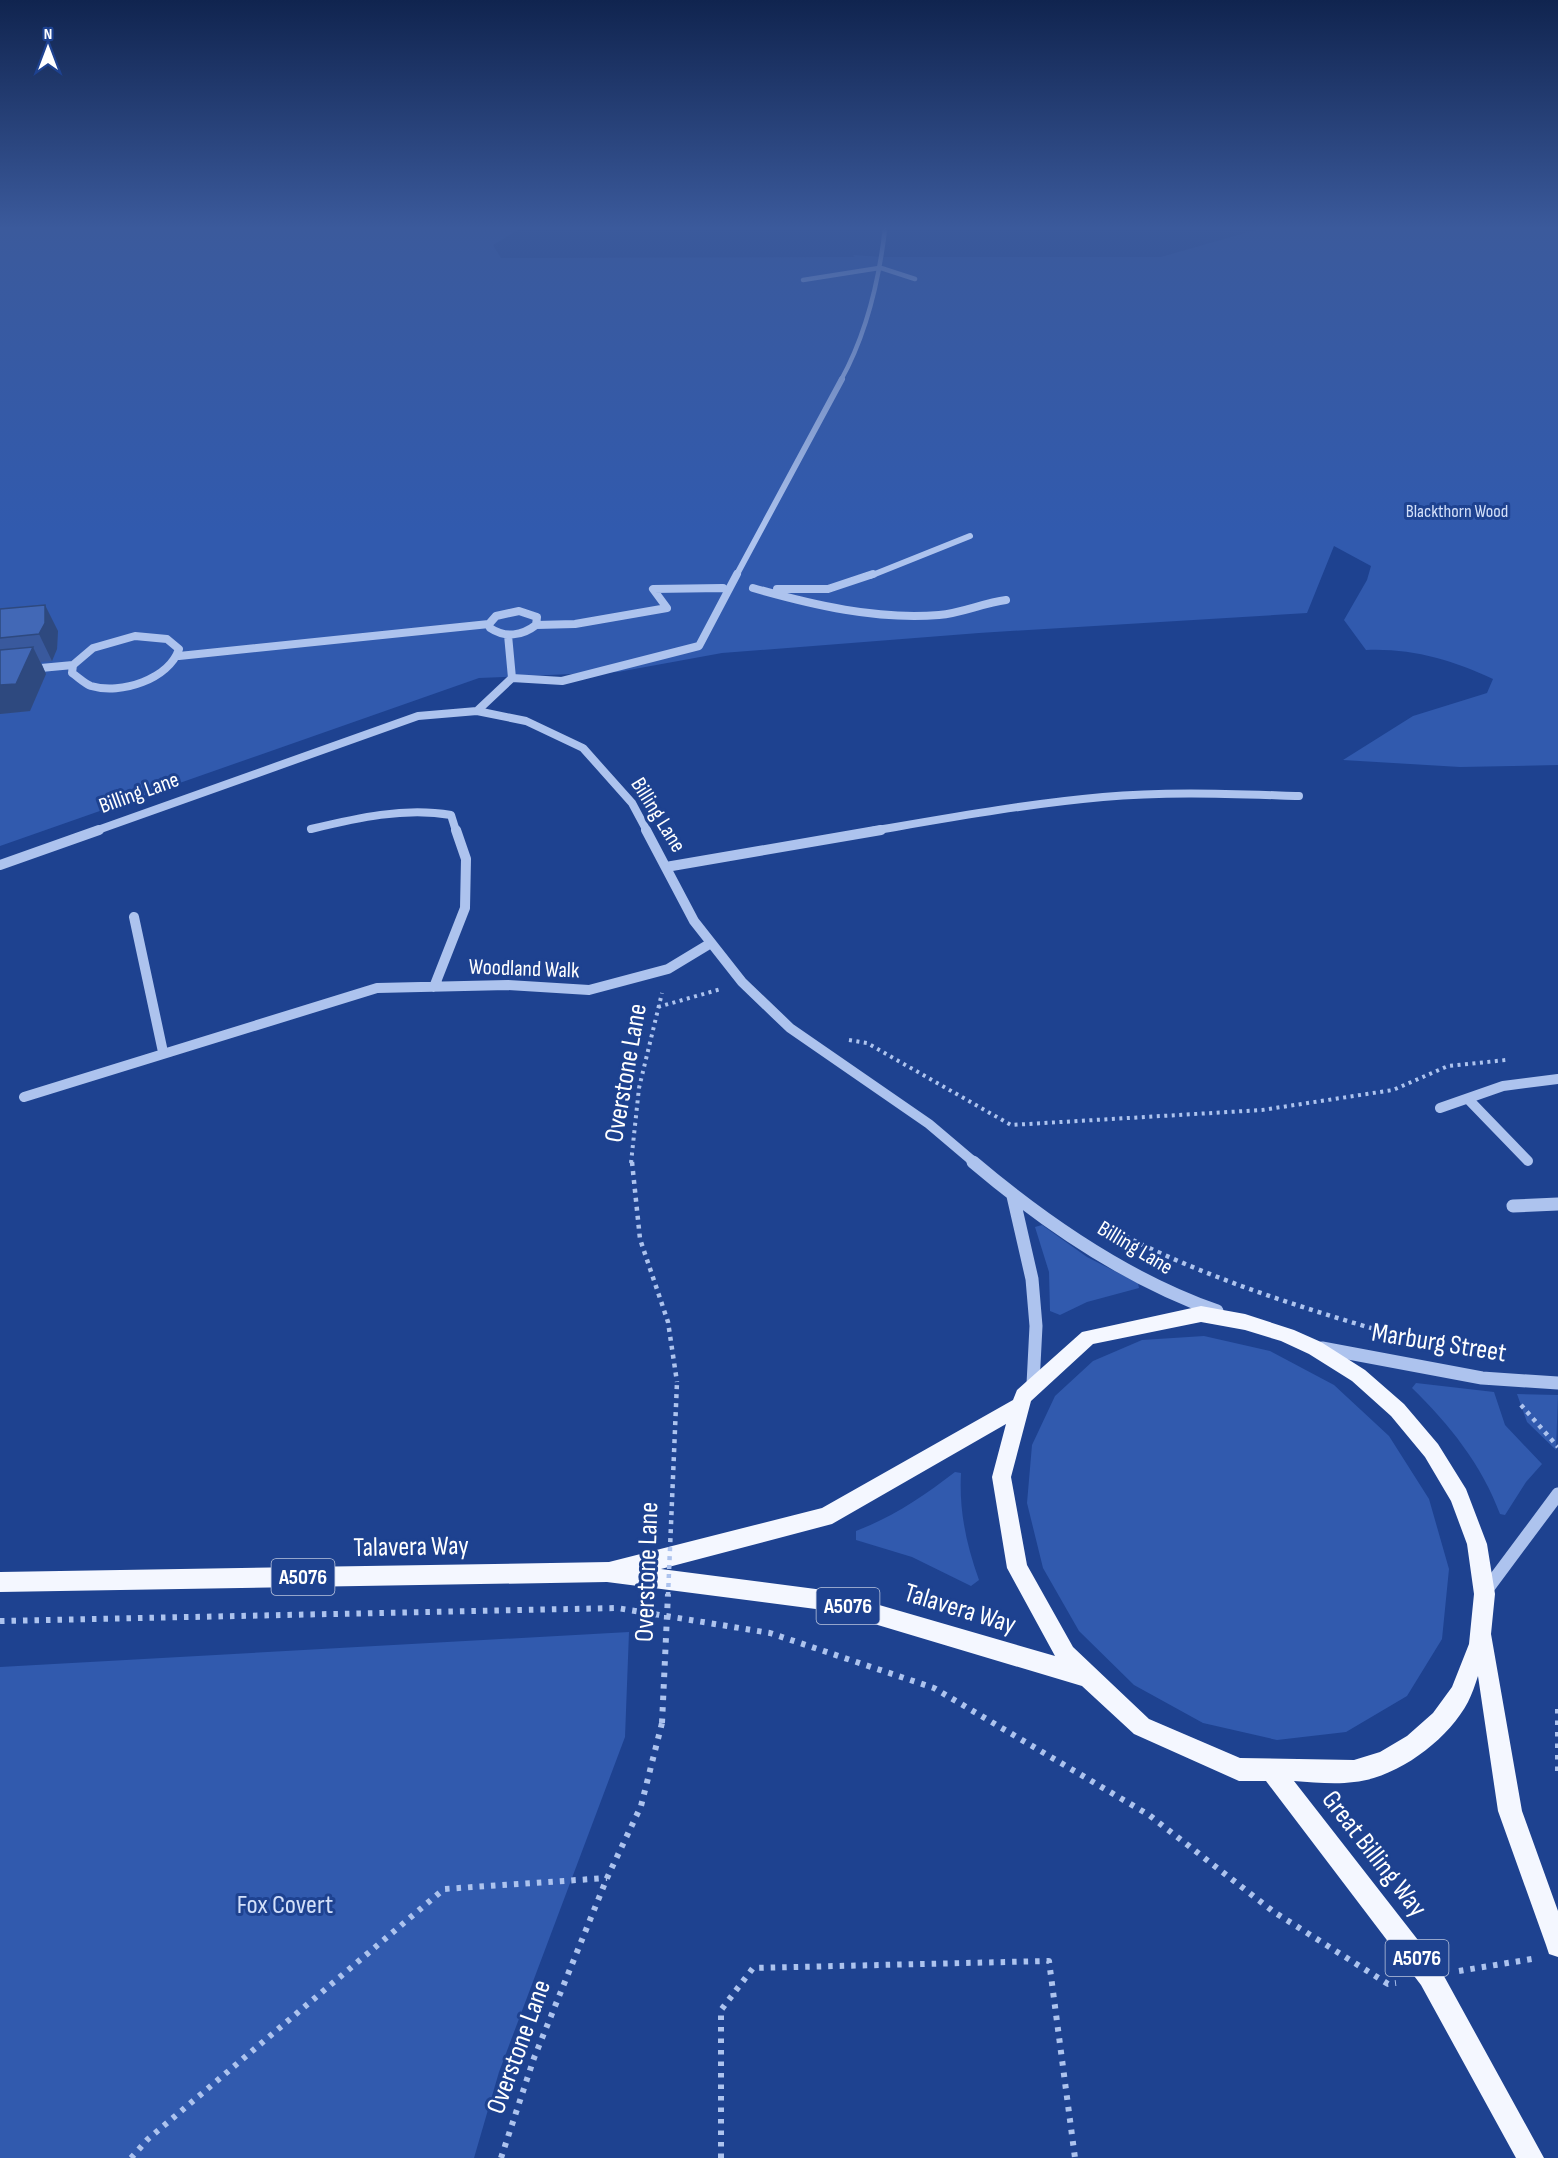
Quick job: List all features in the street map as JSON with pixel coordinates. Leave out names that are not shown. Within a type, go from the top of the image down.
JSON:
[{"type":"main road","points":[[1202,1314],[1243,1320],[1278,1331],[1313,1346],[1377,1389],[1430,1447],[1452,1481],[1468,1516],[1479,1554],[1485,1592],[1482,1635],[1472,1672],[1454,1704],[1430,1732],[1398,1755],[1361,1769],[1320,1777],[1275,1776],[1222,1766],[1171,1743],[1123,1713],[1082,1675],[1051,1637],[1027,1596],[1011,1554],[1002,1513],[1001,1474],[1008,1438],[1020,1406],[1033,1384],[1065,1352],[1088,1336],[1123,1322],[1161,1315],[1202,1314]]},
{"type":"main road","name":"Talavera Way","points":[[607,1572],[825,1517],[1020,1406]]},
{"type":"main road","name":"Talavera Way","points":[[0,1582],[607,1572],[831,1601],[1082,1675]]},
{"type":"main road","points":[[1482,1635],[1510,1811],[1558,1945]]},
{"type":"main road","name":"Great Billing Way","points":[[1275,1776],[1430,1976],[1531,2158]]},
{"type":"street","points":[[477,711],[513,678],[562,681],[699,646],[853,358],[862,330]]},
{"type":"street","points":[[970,536],[862,579],[828,589],[749,588],[854,612],[890,616],[939,615],[1006,600]]},
{"type":"street","points":[[489,624],[494,631],[508,635],[525,632],[536,625],[574,624],[667,608],[653,589],[723,588]]},
{"type":"street","points":[[179,656],[489,624],[496,616],[519,611],[537,617],[536,625]]},
{"type":"street","points":[[508,635],[513,678]]},
{"type":"street","points":[[135,636],[164,638],[173,642],[179,648],[179,656],[170,668],[151,679],[117,687],[87,685],[77,680],[72,673],[73,665],[79,657],[96,646],[135,636]]},
{"type":"street","points":[[21,670],[73,665]]},
{"type":"street","name":"Billing Lane","points":[[0,865],[418,716],[477,711],[526,721],[584,748],[632,803],[694,921],[742,982],[790,1028],[929,1124],[1013,1196],[1107,1258],[1171,1295],[1243,1320]]},
{"type":"street","points":[[666,867],[976,813],[1103,797],[1195,793],[1299,796]]},
{"type":"street","name":"Woodland Walk","points":[[311,829],[352,819],[422,810],[451,815],[466,859],[465,908],[434,987]]},
{"type":"street","points":[[134,916],[164,1052]]},
{"type":"street","name":"Woodland Walk","points":[[24,1097],[377,988],[508,986],[589,990],[668,969],[711,943]]},
{"type":"street","points":[[1440,1108],[1503,1086],[1558,1079]]},
{"type":"street","points":[[1468,1099],[1528,1161]]},
{"type":"street","points":[[1013,1196],[1032,1279],[1036,1326],[1033,1384]]},
{"type":"street","points":[[1513,1206],[1558,1204]]},
{"type":"street","name":"Marburg Street","points":[[1313,1346],[1498,1379],[1558,1383]]},
{"type":"street","points":[[1485,1592],[1558,1494]]},
{"type":"path","name":"Overstone Lane","points":[[501,2158],[534,2058],[607,1878],[641,1806],[662,1724],[677,1382],[668,1322],[640,1239],[631,1168],[639,1088],[668,969]]},
{"type":"path","points":[[658,1007],[742,982]]},
{"type":"path","points":[[840,1038],[867,1043],[1011,1125],[1262,1110],[1393,1090],[1448,1066],[1514,1059]]},
{"type":"path","points":[[1108,1228],[1127,1239],[1224,1279],[1290,1303],[1393,1335]]},
{"type":"path","points":[[1498,1379],[1558,1447]]},
{"type":"path","points":[[0,1621],[617,1608],[770,1633],[934,1688],[1149,1815],[1274,1911],[1388,1984],[1535,1958]]},
{"type":"path","points":[[1558,1709],[1556,1766],[1558,1772]]},
{"type":"path","points":[[131,2158],[148,2139],[444,1889],[607,1878]]},
{"type":"path","points":[[721,2158],[721,2010],[753,1968],[1049,1961],[1075,2158]]},
{"type":"green space","name":"Blackthorn Wood","points":[[0,330],[1558,330],[1558,765],[1460,767],[1343,760],[1413,716],[1487,693],[1493,679],[1463,666],[1415,653],[1366,650],[1344,620],[1367,580],[1371,566],[1334,546],[1307,613],[979,633],[722,653],[618,672],[479,678],[0,846]]},
{"type":"green space","points":[[1042,1225],[1087,1257],[1138,1283],[1139,1288],[1087,1302],[1060,1315],[1050,1311],[1049,1272],[1035,1227]]},
{"type":"green space","points":[[1204,1336],[1270,1351],[1334,1385],[1389,1436],[1429,1499],[1449,1569],[1442,1639],[1407,1696],[1346,1732],[1277,1740],[1203,1723],[1134,1685],[1079,1631],[1043,1568],[1027,1503],[1032,1445],[1055,1396],[1093,1361],[1142,1340]]},
{"type":"green space","points":[[1416,1383],[1494,1392],[1505,1425],[1542,1464],[1526,1482],[1505,1515],[1500,1514],[1484,1479],[1463,1446],[1412,1388]]},
{"type":"green space","points":[[1517,1394],[1558,1395],[1556,1450],[1527,1422]]},
{"type":"green space","points":[[955,1472],[961,1473],[964,1527],[979,1580],[971,1586],[912,1557],[856,1540],[856,1531],[908,1505]]},
{"type":"green space","name":"Fox Covert","points":[[629,1632],[625,1737],[499,2072],[474,2158],[0,2158],[0,1667]]},
{"type":"building","points":[[45,605],[45,623],[39,634],[0,638],[0,609]]},
{"type":"building","points":[[33,647],[16,684],[0,685],[0,650]]}]
